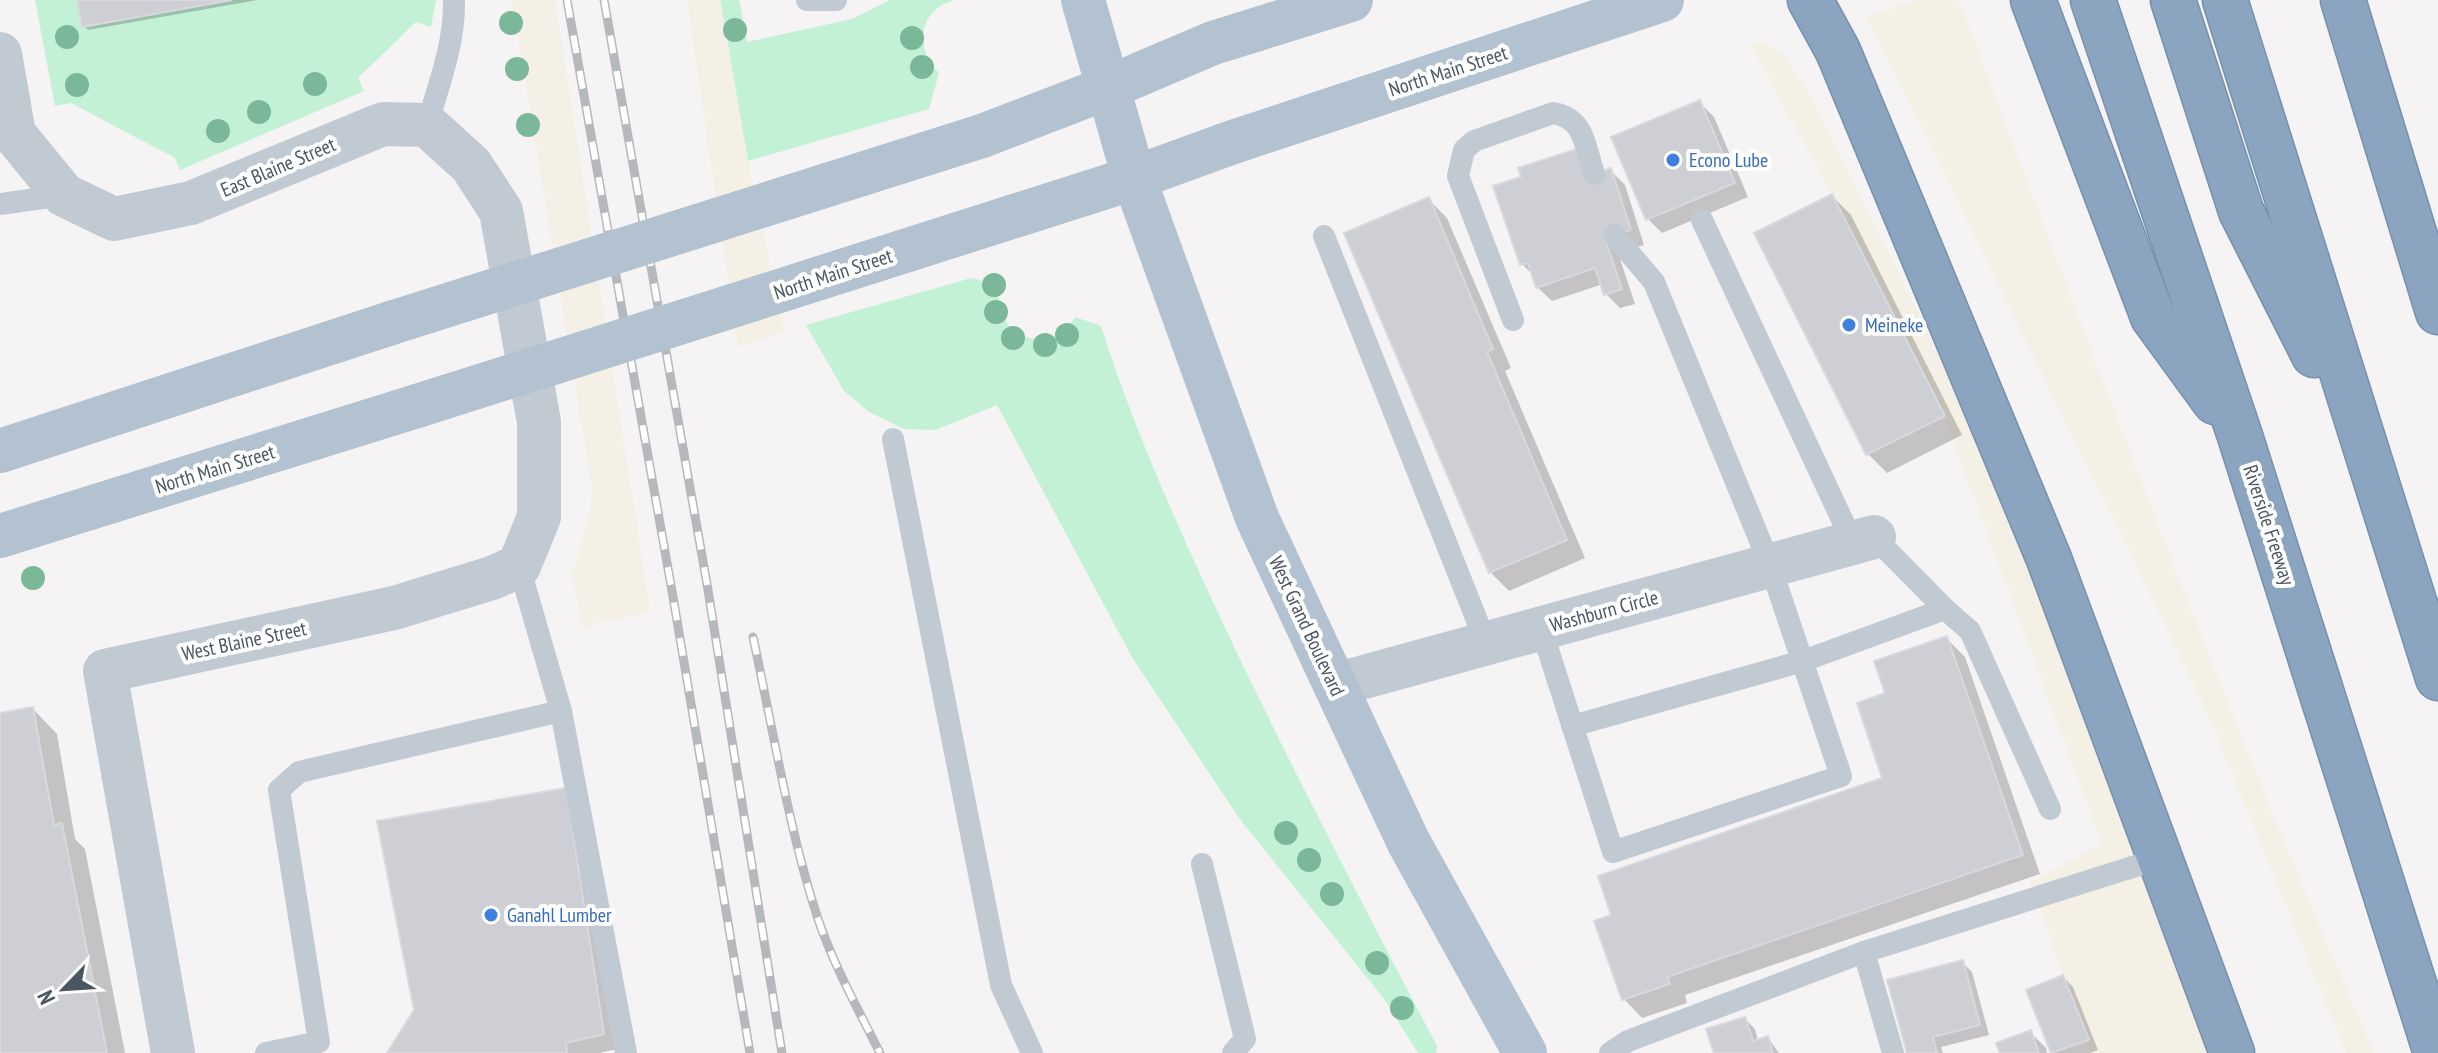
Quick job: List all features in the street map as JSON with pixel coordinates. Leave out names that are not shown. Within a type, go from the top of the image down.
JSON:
[{"type":"highway","points":[[1810,0],[1838,51],[2049,559],[2232,1053]]},
{"type":"highway","points":[[2033,0],[2153,317],[2240,436]]},
{"type":"highway","name":"Riverside Freeway","points":[[2093,0],[2240,436],[2436,1053]]},
{"type":"highway","points":[[2343,0],[2438,312]]},
{"type":"highway","points":[[2229,13],[2438,678]]},
{"type":"highway","points":[[2179,20],[2241,211],[2371,468]]},
{"type":"main road","name":"West Grand Boulevard","points":[[1083,0],[1134,178],[1257,518],[1408,841],[1525,1053]]},
{"type":"main road","points":[[0,451],[391,323],[982,136],[1213,43],[1351,0]]},
{"type":"main road","name":"North Main Street","points":[[0,536],[1134,178],[1233,142],[1662,0]]},
{"type":"street","name":"East Blaine Street","points":[[0,54],[14,134],[64,195],[114,219],[191,203],[383,124],[427,125]]},
{"type":"street","points":[[427,125],[471,165],[501,211],[539,422],[539,517],[519,566]]},
{"type":"street","name":"Washburn Circle","points":[[1335,685],[1863,540]]},
{"type":"street","name":"West Blaine Street","points":[[173,1053],[105,671],[394,608],[492,578],[519,566]]},
{"type":"lane","points":[[427,125],[446,60],[454,21],[454,0]]},
{"type":"lane","points":[[807,0],[836,0]]},
{"type":"lane","points":[[1513,320],[1458,176],[1464,150],[1474,141],[1553,113],[1565,115],[1574,120],[1581,132],[1594,174]]},
{"type":"lane","points":[[0,204],[64,195]]},
{"type":"lane","points":[[1702,220],[1863,540],[1970,631],[2050,809]]},
{"type":"lane","points":[[1541,628],[1613,852],[1841,776],[1770,565],[1654,282],[1614,235]]},
{"type":"lane","points":[[1324,236],[1486,643]]},
{"type":"lane","points":[[893,439],[1001,985],[1032,1053]]},
{"type":"lane","points":[[519,566],[561,711],[626,1053]]},
{"type":"lane","points":[[1572,726],[1803,661],[1945,609]]},
{"type":"lane","points":[[266,1053],[319,1042],[279,790],[299,772],[561,711]]},
{"type":"lane","points":[[1610,1053],[1628,1041],[1864,952],[2161,858]]},
{"type":"lane","points":[[1202,864],[1245,1039],[1233,1053]]},
{"type":"lane","points":[[1864,952],[1893,1053]]},
{"type":"green space","points":[[35,0],[77,0],[82,27],[232,0],[436,0],[431,27],[416,22],[358,78],[364,91],[180,170],[175,158],[71,103],[55,106]]},
{"type":"green space","points":[[720,0],[739,0],[747,42],[852,19],[890,0],[955,0],[933,12],[924,31],[926,53],[939,73],[929,109],[748,161]]},
{"type":"green space","points":[[971,278],[1000,285],[999,303],[1003,317],[1012,329],[1024,336],[1051,338],[1064,330],[1075,317],[1101,326],[1146,451],[1199,571],[1285,750],[1437,1046],[1436,1053],[1418,1053],[1385,1000],[1239,818],[1133,659],[997,405],[936,430],[904,429],[869,412],[844,391],[806,325]]},
{"type":"sand","points":[[512,0],[555,0],[650,612],[583,627],[572,576],[590,514],[592,487]]},
{"type":"sand","points":[[687,0],[720,0],[748,161],[784,331],[738,347]]},
{"type":"sand","points":[[1917,0],[1959,0],[2211,661],[2374,1053],[2346,1053],[2206,709],[1867,16]]},
{"type":"sand","points":[[1763,43],[1784,55],[1807,90],[2009,495],[2232,1053],[2091,1053],[2030,882],[2102,844],[1944,416],[1832,194],[1750,44]]},
{"type":"building","points":[[77,0],[232,0],[82,27]]},
{"type":"building","name":"Econo Lube","points":[[1700,100],[1735,183],[1646,220],[1611,137]]},
{"type":"building","points":[[1580,148],[1589,175],[1611,168],[1631,230],[1605,239],[1622,289],[1604,295],[1595,268],[1536,288],[1528,263],[1520,265],[1493,186],[1521,177],[1518,168]]},
{"type":"building","name":"Meineke","points":[[1832,194],[1945,416],[1866,455],[1754,233]]},
{"type":"building","points":[[1429,197],[1493,349],[1487,352],[1567,540],[1489,573],[1344,233]]},
{"type":"building","points":[[1947,636],[2023,855],[1667,977],[1670,984],[1622,1000],[1594,921],[1611,915],[1598,876],[1882,778],[1857,703],[1885,693],[1874,661]]},
{"type":"building","points":[[33,707],[54,825],[62,823],[107,1053],[0,1053],[0,713]]},
{"type":"building","name":"Ganahl Lumber","points":[[566,788],[604,1034],[566,1043],[567,1053],[387,1053],[414,1010],[377,821]]},
{"type":"building","points":[[1963,960],[1980,1025],[1933,1037],[1937,1053],[1907,1053],[1887,980]]},
{"type":"building","points":[[2063,975],[2089,1040],[2051,1053],[2026,990]]},
{"type":"building","points":[[1745,1017],[1753,1041],[1768,1036],[1773,1053],[1714,1053],[1706,1029]]},
{"type":"building","points":[[2031,1030],[2039,1053],[2000,1053],[1996,1043]]},
{"type":"railway","points":[[567,0],[750,1053]]},
{"type":"railway","points":[[604,0],[707,584],[782,1053]]},
{"type":"railway","points":[[753,637],[790,815],[818,919],[831,954],[880,1053]]},
{"type":"place","name":"Econo Lube","points":[[1673,160]]},
{"type":"place","name":"Meineke","points":[[1849,325]]},
{"type":"place","name":"Ganahl Lumber","points":[[491,915]]}]
